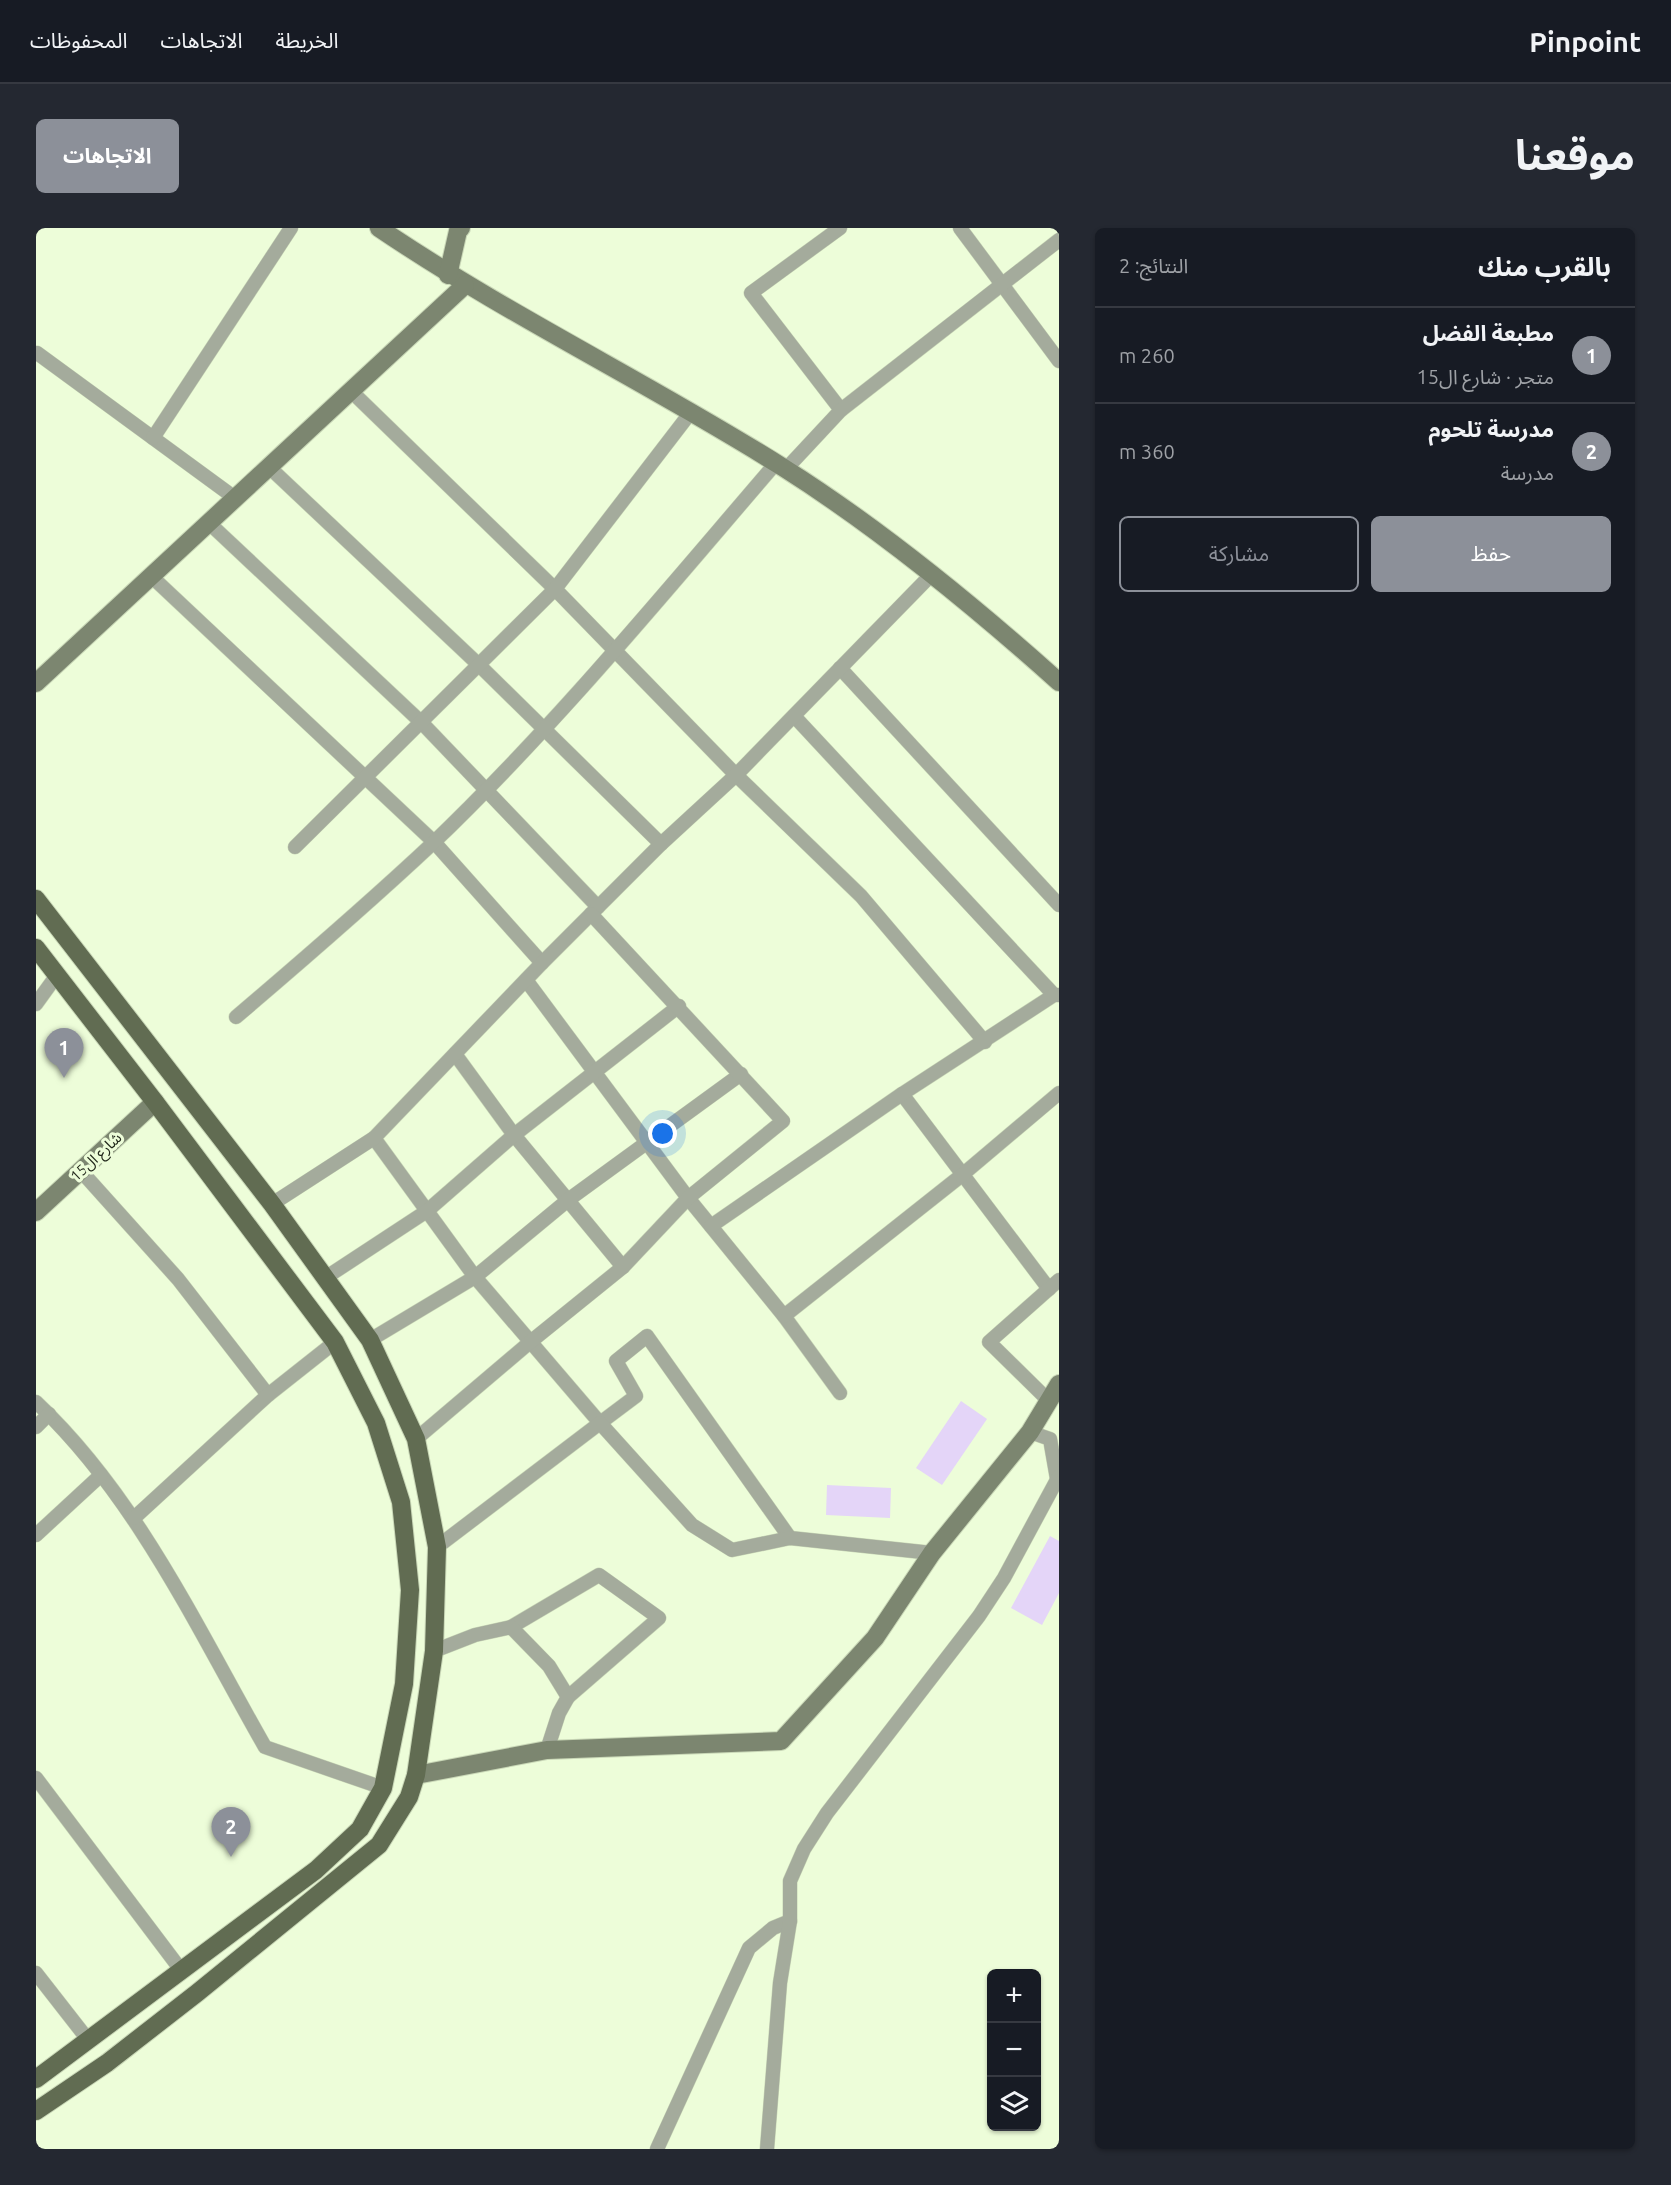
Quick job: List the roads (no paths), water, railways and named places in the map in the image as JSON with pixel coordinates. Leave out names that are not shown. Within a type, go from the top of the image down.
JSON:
[{"type":"main road","points":[[36,899],[272,1204],[370,1340],[416,1439],[437,1547],[434,1651],[416,1775],[409,1797],[379,1845],[107,2063],[36,2111]]},
{"type":"main road","points":[[36,948],[155,1101],[334,1342],[376,1423],[402,1513],[410,1590],[404,1684],[383,1788],[360,1829],[316,1870],[36,2079]]},
{"type":"street","points":[[153,438],[291,228]]},
{"type":"street","points":[[379,228],[447,275],[691,412],[781,466],[933,574],[1059,682]]},
{"type":"street","points":[[447,275],[458,231],[461,228]]},
{"type":"street","points":[[840,228],[751,293],[841,410]]},
{"type":"street","points":[[960,228],[1059,361]]},
{"type":"street","points":[[236,1017],[318,948],[434,842],[544,728],[781,466],[841,410],[1059,240]]},
{"type":"street","points":[[36,683],[465,285]]},
{"type":"street","points":[[37,353],[235,498]]},
{"type":"street","points":[[351,391],[555,589],[736,775],[861,896],[985,1042]]},
{"type":"street","points":[[295,847],[368,778],[555,589],[691,412]]},
{"type":"street","points":[[269,467],[480,666],[660,844]]},
{"type":"street","points":[[209,523],[422,723],[485,789],[783,1121],[688,1198],[623,1268],[529,1343],[416,1439]]},
{"type":"street","points":[[272,1204],[374,1138],[542,963],[660,844],[736,775],[933,574]]},
{"type":"street","points":[[152,576],[434,842],[542,963]]},
{"type":"street","points":[[840,668],[1059,905]]},
{"type":"street","points":[[711,1226],[903,1094],[1056,995],[794,716]]},
{"type":"street","points":[[36,1004],[57,975]]},
{"type":"street","points":[[526,980],[688,1198],[784,1316],[840,1393]]},
{"type":"street","points":[[325,1278],[427,1210],[514,1135],[679,1006]]},
{"type":"street","points":[[455,1054],[514,1135],[623,1268]]},
{"type":"street","points":[[370,1340],[475,1277],[567,1200],[741,1074]]},
{"type":"street","points":[[784,1316],[962,1175],[1059,1093]]},
{"type":"street","points":[[903,1094],[962,1175],[1054,1284],[989,1342],[1049,1401]]},
{"type":"street","name":"شارع ال15","points":[[36,1212],[155,1101]]},
{"type":"street","points":[[374,1138],[475,1277],[529,1343],[692,1525],[732,1550],[790,1538],[932,1553]]},
{"type":"street","points":[[81,1171],[178,1279],[268,1395]]},
{"type":"street","points":[[437,1547],[636,1396],[616,1361],[647,1336],[790,1538]]},
{"type":"street","points":[[134,1518],[268,1395],[334,1342]]},
{"type":"street","points":[[416,1775],[547,1750],[781,1741],[875,1638],[932,1553],[1030,1432],[1059,1384]]},
{"type":"street","points":[[36,1402],[101,1475],[134,1518],[265,1747],[383,1788]]},
{"type":"street","points":[[36,1427],[49,1414]]},
{"type":"street","points":[[767,2149],[780,1983],[790,1921],[790,1881],[804,1849],[891,1728],[979,1616],[1004,1578],[1058,1477],[1050,1439],[1030,1432]]},
{"type":"street","points":[[36,1534],[101,1475]]},
{"type":"street","points":[[434,1651],[475,1635],[511,1627],[599,1575],[659,1618],[568,1697],[559,1713],[547,1750]]},
{"type":"street","points":[[511,1627],[549,1666],[568,1697]]},
{"type":"street","points":[[36,1778],[181,1970]]},
{"type":"street","points":[[657,2149],[750,1948],[773,1928],[790,1921]]},
{"type":"street","points":[[36,1972],[88,2041]]},
{"type":"place","name":"مطبعة الفضل","points":[[64,1078]]},
{"type":"place","name":"مدرسة تلحوم","points":[[231,1857]]}]
